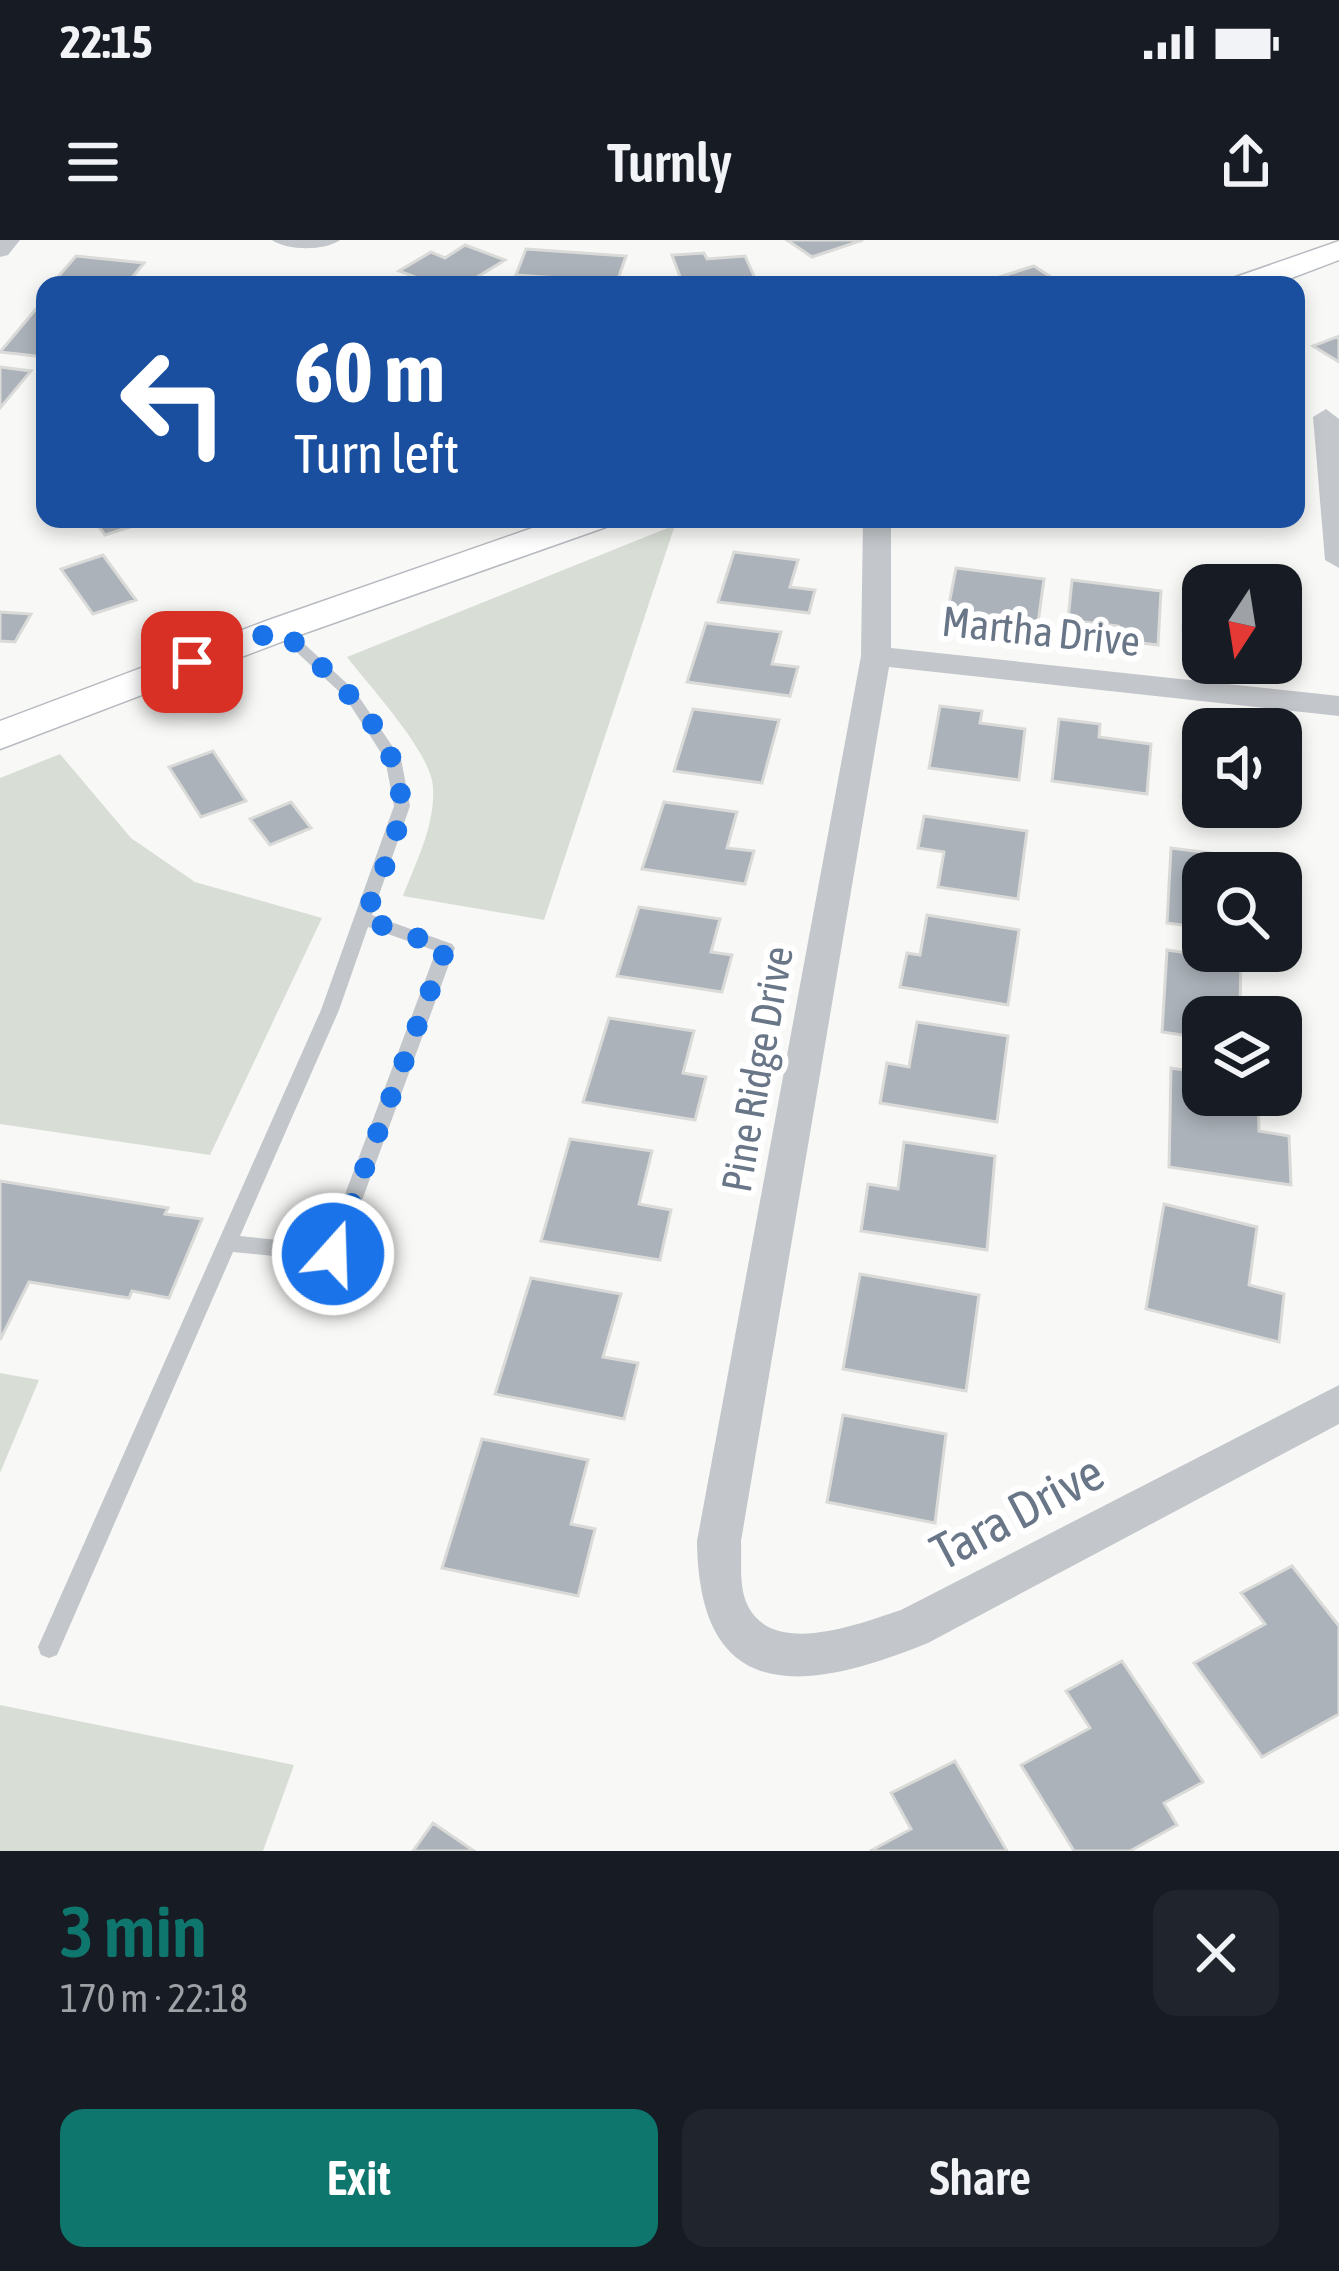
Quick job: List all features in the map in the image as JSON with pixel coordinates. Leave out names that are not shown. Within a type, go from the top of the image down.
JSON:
[{"type":"street","points":[[0,250],[8,240]]},
{"type":"street","points":[[283,240],[329,240]]},
{"type":"street","points":[[1268,276],[1339,250]]},
{"type":"street","points":[[1327,417],[1339,560]]},
{"type":"street","points":[[0,736],[280,629],[567,528]]},
{"type":"street","name":"Pine Ridge Drive","points":[[736,1631],[717,1572],[719,1540],[876,656],[877,528]]},
{"type":"street","name":"Martha Drive","points":[[876,656],[1339,706]]},
{"type":"street","name":"Tara Drive","points":[[736,1631],[760,1651],[791,1659],[862,1646],[912,1628],[1339,1403]]},
{"type":"lane","points":[[50,1647],[330,1010],[402,806],[393,759],[350,694],[280,629]]},
{"type":"lane","points":[[227,1243],[333,1254],[446,948],[364,919]]},
{"type":"shaded area","points":[[674,528],[544,920],[403,896],[431,816],[430,774],[411,739],[347,657]]},
{"type":"shaded area","points":[[60,754],[131,838],[195,882],[322,918],[210,1155],[0,1124],[0,778]]},
{"type":"shaded area","points":[[0,1373],[39,1380],[0,1473]]},
{"type":"shaded area","points":[[0,1705],[294,1765],[263,1851],[0,1851]]},
{"type":"building","points":[[787,240],[863,240],[812,257]]},
{"type":"building","points":[[465,245],[505,260],[479,276],[412,276],[399,271],[431,252],[445,258]]},
{"type":"building","points":[[526,249],[626,256],[619,276],[516,275]]},
{"type":"building","points":[[672,255],[745,256],[754,276],[680,276]]},
{"type":"building","points":[[76,256],[144,263],[133,276],[59,276]]},
{"type":"building","points":[[1034,266],[1049,276],[1002,276]]},
{"type":"building","points":[[36,309],[36,356],[0,352]]},
{"type":"building","points":[[1339,336],[1339,362],[1313,346]]},
{"type":"building","points":[[0,367],[31,371],[0,408]]},
{"type":"building","points":[[100,528],[127,528],[105,535]]},
{"type":"building","points":[[734,552],[798,560],[790,587],[815,590],[809,613],[718,602]]},
{"type":"building","points":[[103,555],[136,600],[93,614],[61,569]]},
{"type":"building","points":[[956,568],[1044,579],[1037,630],[947,615]]},
{"type":"building","points":[[1072,580],[1161,591],[1158,645],[1116,640],[1118,626],[1068,620]]},
{"type":"building","points":[[0,612],[31,614],[15,642],[0,641]]},
{"type":"building","points":[[706,623],[781,632],[772,664],[798,667],[790,696],[687,682]]},
{"type":"building","points":[[940,706],[982,711],[980,723],[1025,729],[1019,780],[929,768]]},
{"type":"building","points":[[693,709],[779,720],[762,783],[674,771]]},
{"type":"building","points":[[1059,719],[1100,724],[1099,737],[1151,744],[1147,794],[1052,781]]},
{"type":"building","points":[[213,751],[246,801],[201,817],[169,767]]},
{"type":"building","points":[[291,802],[311,828],[270,845],[250,819]]},
{"type":"building","points":[[664,802],[737,812],[727,848],[754,851],[745,884],[642,869]]},
{"type":"building","points":[[924,816],[1027,831],[1018,899],[938,887],[944,852],[918,848]]},
{"type":"building","points":[[1171,848],[1203,852],[1182,852],[1182,925],[1167,923]]},
{"type":"building","points":[[639,907],[720,919],[711,952],[732,955],[722,992],[617,976]]},
{"type":"building","points":[[927,915],[1019,930],[1008,1005],[900,987],[907,953],[920,955]]},
{"type":"building","points":[[1167,950],[1182,952],[1182,972],[1241,972],[1240,996],[1182,996],[1182,1035],[1162,1032]]},
{"type":"building","points":[[609,1018],[694,1031],[683,1073],[706,1077],[695,1120],[583,1102]]},
{"type":"building","points":[[917,1022],[1008,1036],[997,1122],[880,1103],[887,1063],[909,1067]]},
{"type":"building","points":[[1171,1068],[1182,1070],[1182,1116],[1259,1116],[1259,1131],[1289,1136],[1291,1185],[1169,1167]]},
{"type":"building","points":[[570,1139],[652,1151],[639,1204],[671,1210],[660,1260],[541,1241]]},
{"type":"building","points":[[904,1142],[995,1156],[987,1250],[861,1231],[868,1184],[898,1189]]},
{"type":"building","points":[[0,1181],[168,1208],[165,1214],[202,1219],[169,1298],[132,1291],[129,1298],[29,1282],[0,1340]]},
{"type":"building","points":[[1164,1204],[1257,1227],[1249,1285],[1284,1294],[1279,1342],[1146,1309]]},
{"type":"building","points":[[860,1274],[979,1295],[966,1391],[843,1369]]},
{"type":"building","points":[[531,1278],[621,1294],[603,1357],[638,1363],[624,1419],[495,1394]]},
{"type":"building","points":[[843,1415],[946,1434],[935,1523],[827,1502]]},
{"type":"building","points":[[482,1439],[588,1460],[571,1524],[595,1529],[578,1596],[442,1568]]},
{"type":"building","points":[[1292,1566],[1339,1626],[1339,1714],[1262,1757],[1194,1663],[1265,1624],[1241,1593]]},
{"type":"building","points":[[1122,1661],[1203,1782],[1164,1803],[1177,1825],[1130,1851],[1074,1851],[1021,1765],[1090,1728],[1066,1691]]},
{"type":"building","points":[[955,1761],[1007,1851],[870,1851],[911,1829],[891,1793]]},
{"type":"building","points":[[433,1823],[474,1851],[413,1851]]},
{"type":"route","points":[[192,662],[280,629],[350,694],[393,759],[402,806],[364,919],[446,948],[333,1254]]}]
